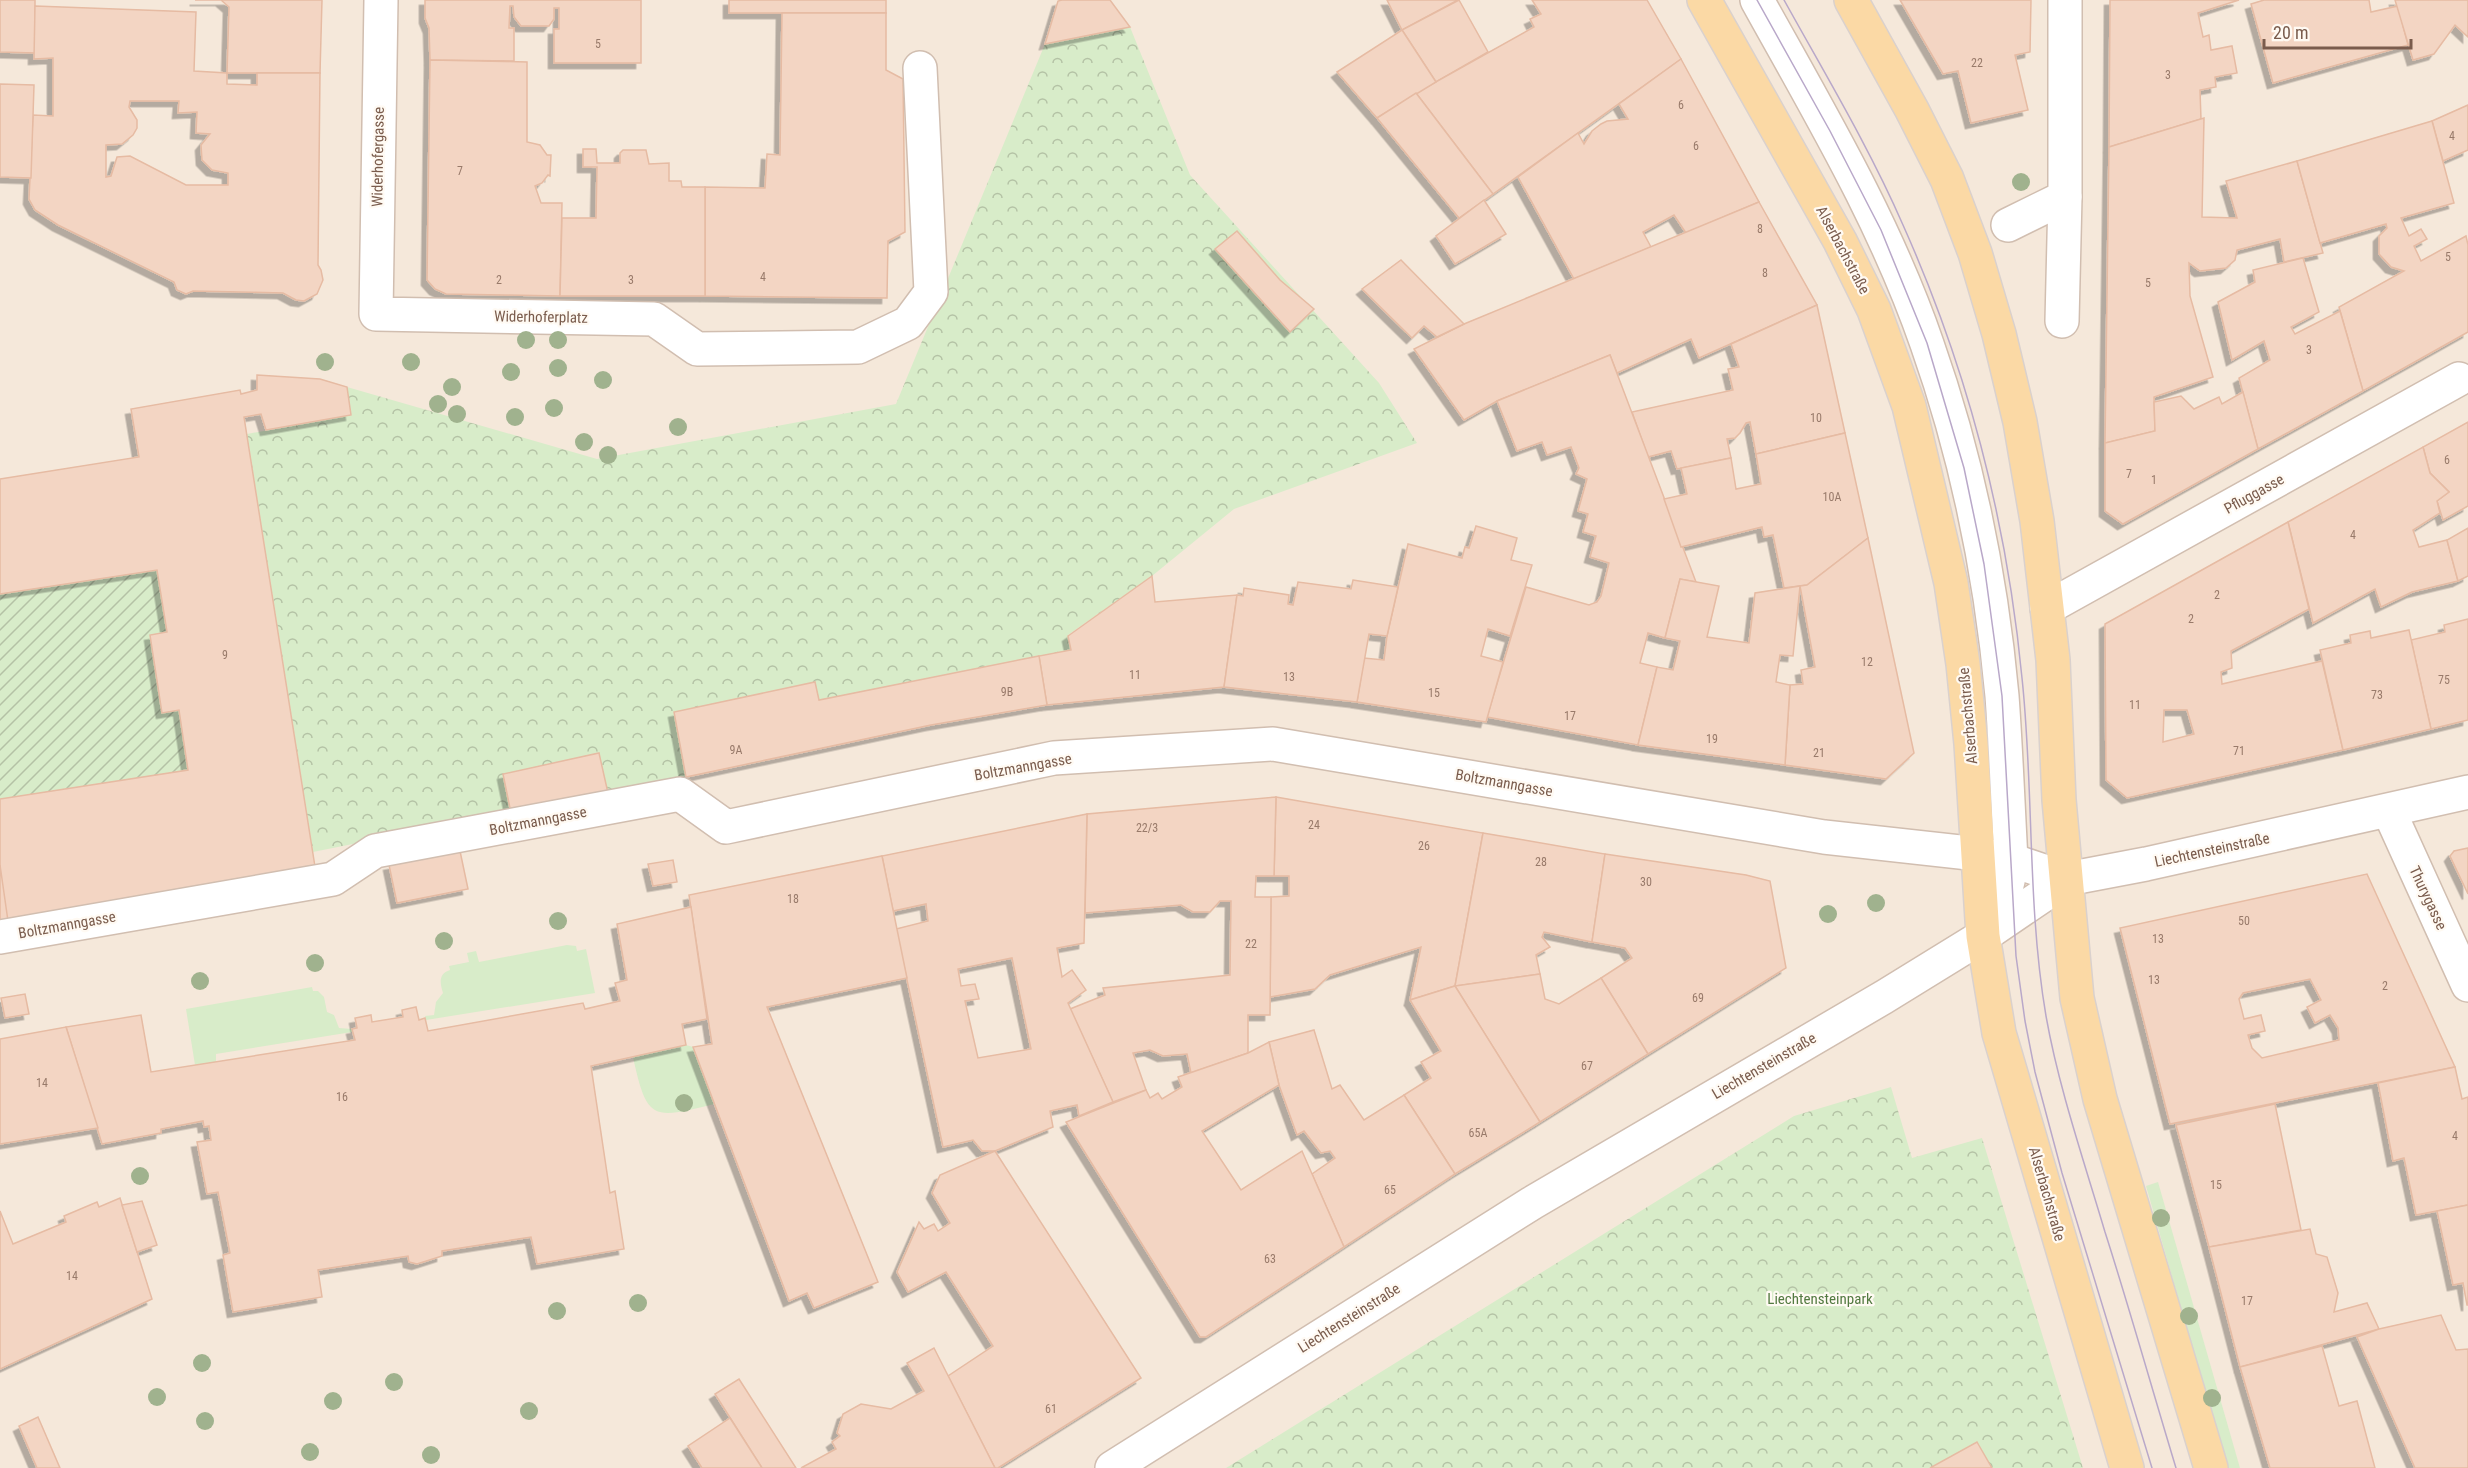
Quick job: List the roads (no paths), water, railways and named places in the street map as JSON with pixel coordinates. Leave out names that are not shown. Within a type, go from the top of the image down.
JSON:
[{"type":"main road","name":"Alserbachstraße","points":[[1704,0],[1840,241],[1874,310],[1909,406],[1951,583],[1964,675],[1983,936],[1999,1033],[2127,1468]]},
{"type":"main road","points":[[1851,0],[1947,178],[1975,253],[1999,333],[2034,495],[2053,660],[2059,800],[2077,998],[2100,1099],[2211,1468]]},
{"type":"street","name":"Widerhofergasse","points":[[376,314],[381,0]]},
{"type":"street","points":[[1757,0],[1830,130],[1881,230],[1927,344],[1964,468],[1984,564],[2001,696],[2011,860],[2010,880],[2005,898],[1983,936]]},
{"type":"street","points":[[2062,321],[2066,198],[2065,0]]},
{"type":"street","name":"Widerhoferplatz","points":[[376,314],[654,320],[697,349],[858,347],[908,323],[931,292],[920,68]]},
{"type":"street","points":[[2008,225],[2066,198]]},
{"type":"street","name":"Pfluggasse","points":[[2047,608],[2459,379]]},
{"type":"street","name":"Boltzmanngasse","points":[[0,937],[333,879],[375,851],[680,794],[726,827],[1054,758],[1273,744],[1824,837],[1978,854],[2011,860],[2067,879]]},
{"type":"street","name":"Liechtensteinstraße","points":[[1112,1468],[1532,1203],[1884,997],[1983,936],[2067,879],[2146,864],[2468,792]]},
{"type":"street","name":"Thurygasse","points":[[2389,811],[2468,985]]},
{"type":"tram line","points":[[1757,0],[1830,131],[1881,230],[1927,343],[1964,468],[1984,564],[2002,696],[2016,956],[2025,1021],[2035,1072],[2062,1173],[2152,1468]]},
{"type":"tram line","points":[[1784,0],[1861,139],[1903,225],[1946,334],[1981,446],[2006,561],[2022,678],[2036,932],[2051,1043],[2072,1125],[2176,1468]]},
{"type":"park label","name":"Liechtensteinpark","points":[[1820,1299]]}]
